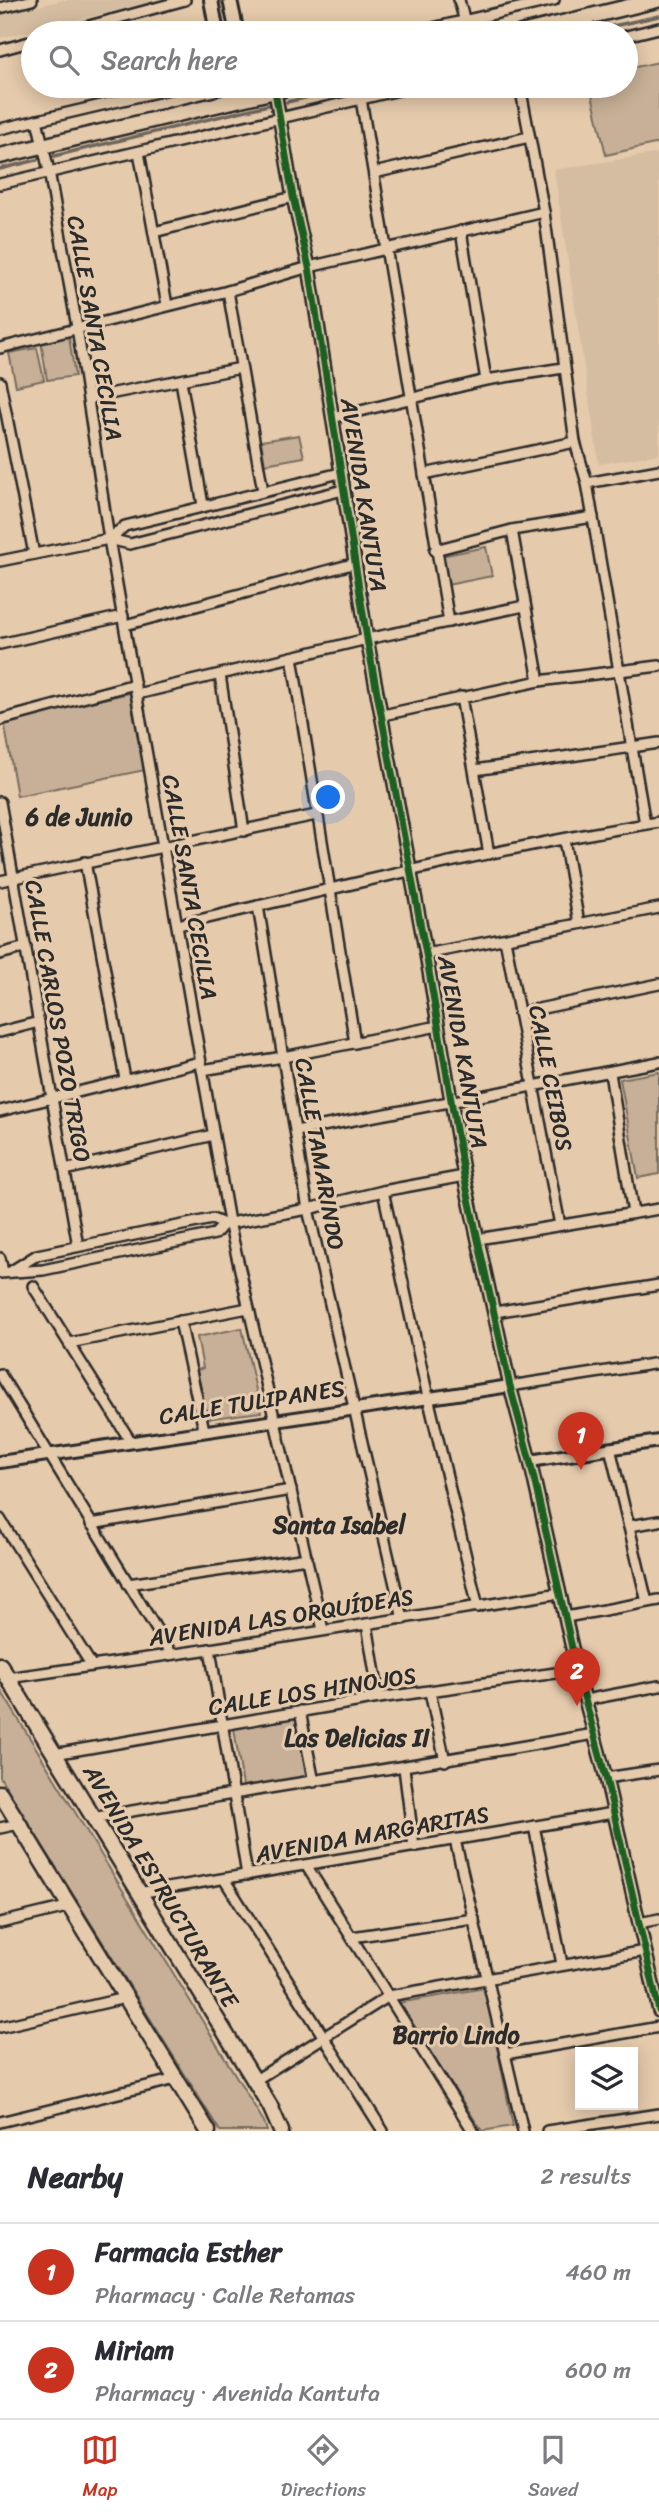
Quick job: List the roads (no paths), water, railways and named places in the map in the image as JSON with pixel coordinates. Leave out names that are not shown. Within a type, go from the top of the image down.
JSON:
[{"type":"main road","points":[[211,0],[215,21]]},
{"type":"main road","points":[[230,0],[234,21]]},
{"type":"main road","points":[[569,21],[648,1]]},
{"type":"main road","points":[[230,98],[231,102]]},
{"type":"main road","points":[[0,156],[231,102],[238,98]]},
{"type":"main road","name":"AVENIDA ESTRUCTURANTE","points":[[4,1671],[270,2106],[281,2131]]},
{"type":"main road","points":[[0,1793],[208,2131]]},
{"type":"street","points":[[0,8],[32,0]]},
{"type":"street","points":[[107,21],[186,0]]},
{"type":"street","points":[[459,0],[464,21],[554,0]]},
{"type":"street","points":[[638,33],[659,28]]},
{"type":"street","points":[[0,50],[21,44]]},
{"type":"street","points":[[0,129],[129,98]]},
{"type":"street","name":"AVENIDA KANTUTA","points":[[276,98],[293,197],[309,267],[367,639],[383,715],[464,1176],[510,1386],[530,1461],[577,1670],[606,1778],[659,2009]]},
{"type":"street","points":[[0,184],[365,98]]},
{"type":"street","points":[[522,98],[544,212],[563,369],[575,442],[587,483],[645,824]]},
{"type":"street","points":[[361,99],[449,622]]},
{"type":"street","name":"CALLE SANTA CECILIA","points":[[37,120],[49,171],[77,327],[110,539],[227,1223],[323,1630]]},
{"type":"street","points":[[374,173],[529,137]]},
{"type":"street","points":[[139,152],[167,305]]},
{"type":"street","points":[[154,232],[293,197]]},
{"type":"street","points":[[0,348],[228,291],[309,267],[544,212]]},
{"type":"street","points":[[461,231],[486,380]]},
{"type":"street","points":[[228,291],[262,491]]},
{"type":"street","points":[[89,398],[241,368]]},
{"type":"street","points":[[332,418],[486,380],[563,369]]},
{"type":"street","points":[[181,381],[204,505]]},
{"type":"street","points":[[0,382],[4,423],[34,554]]},
{"type":"street","points":[[424,474],[575,442]]},
{"type":"street","points":[[587,483],[659,470]]},
{"type":"street","points":[[110,539],[125,526],[340,473]]},
{"type":"street","points":[[0,561],[110,539],[130,544],[343,490]]},
{"type":"street","points":[[436,550],[512,530],[593,517]]},
{"type":"street","points":[[512,530],[539,681]]},
{"type":"street","points":[[0,644],[124,620],[356,563]]},
{"type":"street","points":[[137,694],[367,639],[524,606]]},
{"type":"street","points":[[292,657],[355,1043]]},
{"type":"street","points":[[383,715],[539,681],[659,666]]},
{"type":"street","points":[[219,675],[244,831]]},
{"type":"street","points":[[0,720],[135,684]]},
{"type":"street","points":[[461,697],[489,854]]},
{"type":"street","points":[[475,770],[659,743]]},
{"type":"street","name":"CALLE CARLOS POZO TRIGO","points":[[0,802],[78,1246]]},
{"type":"street","points":[[0,881],[316,815]]},
{"type":"street","points":[[178,925],[332,890],[409,869],[659,822]]},
{"type":"street","points":[[564,840],[579,923]]},
{"type":"street","points":[[85,862],[125,1079]]},
{"type":"street","name":"CALLE TAMARINDO","points":[[258,906],[307,1209],[402,1619]]},
{"type":"street","points":[[426,954],[659,908]]},
{"type":"street","name":"CALLE CEIBOS","points":[[505,939],[560,1225]]},
{"type":"street","points":[[0,954],[26,947]]},
{"type":"street","points":[[519,1013],[659,984]]},
{"type":"street","points":[[0,1032],[39,1022]]},
{"type":"street","points":[[0,1111],[125,1079],[201,1066],[283,1058],[438,1026]]},
{"type":"street","points":[[296,1131],[659,1062]]},
{"type":"street","points":[[610,1073],[634,1213]]},
{"type":"street","points":[[65,1170],[213,1135]]},
{"type":"street","points":[[4,1273],[37,1255],[78,1246],[209,1220],[227,1223],[307,1209],[464,1176]]},
{"type":"street","points":[[383,1191],[428,1398],[478,1607]]},
{"type":"street","points":[[478,1239],[659,1209]]},
{"type":"street","points":[[4,1273],[43,1270],[215,1234],[227,1223]]},
{"type":"street","points":[[0,1258],[4,1273]]},
{"type":"street","points":[[495,1312],[659,1285]]},
{"type":"street","points":[[33,1286],[131,1442]]},
{"type":"street","points":[[69,1343],[248,1308]]},
{"type":"street","points":[[180,1321],[204,1430]]},
{"type":"street","points":[[510,1386],[659,1363]]},
{"type":"street","points":[[0,1374],[171,1653]]},
{"type":"street","name":"CALLE TULIPANES","points":[[0,1462],[510,1386]]},
{"type":"street","points":[[530,1461],[659,1441]]},
{"type":"street","points":[[610,1448],[647,1602]]},
{"type":"street","points":[[91,1524],[291,1490]]},
{"type":"street","points":[[0,1519],[92,1666]]},
{"type":"street","points":[[629,1527],[659,1521]]},
{"type":"street","points":[[128,1584],[307,1558]]},
{"type":"street","name":"AVENIDA LAS ORQUÍDEAS","points":[[4,1671],[92,1666],[560,1593]]},
{"type":"street","points":[[566,1617],[659,1600]]},
{"type":"street","points":[[367,1624],[379,1698]]},
{"type":"street","points":[[210,1649],[247,1875]]},
{"type":"street","name":"CALLE LOS HINOJOS","points":[[54,1754],[379,1698],[577,1670]]},
{"type":"street","points":[[585,1700],[659,1686]]},
{"type":"street","points":[[430,1692],[445,1761]]},
{"type":"street","points":[[300,1711],[314,1782]]},
{"type":"street","points":[[92,1818],[234,1793],[404,1768],[594,1734]]},
{"type":"street","points":[[404,1768],[414,1847]]},
{"type":"street","points":[[606,1778],[659,1770]]},
{"type":"street","name":"AVENIDA MARGARITAS","points":[[138,1893],[613,1813]]},
{"type":"street","points":[[0,1828],[19,1824]]},
{"type":"street","points":[[534,1826],[562,1964]]},
{"type":"street","points":[[455,1840],[523,2131]]},
{"type":"street","points":[[306,1865],[473,2131]]},
{"type":"street","points":[[224,1879],[383,2131]]},
{"type":"street","points":[[0,1923],[71,1906]]},
{"type":"street","points":[[352,1937],[474,1919]]},
{"type":"street","points":[[639,1923],[659,1919]]},
{"type":"street","points":[[254,2081],[389,1996],[645,1951]]},
{"type":"street","points":[[0,2027],[125,1998]]},
{"type":"street","points":[[505,2054],[659,2027]]},
{"type":"street","points":[[0,2122],[176,2079]]},
{"type":"street","points":[[547,2131],[603,2127],[659,2114]]},
{"type":"waterway","points":[[636,21],[659,16]]},
{"type":"waterway","points":[[287,102],[304,98]]},
{"type":"waterway","points":[[54,156],[268,105]]},
{"type":"waterway","points":[[0,169],[37,160]]},
{"type":"place","name":"Farmacia Esther","points":[[581,1470]]},
{"type":"place","name":"Miriam","points":[[577,1706]]},
{"type":"district","name":"6 de Junio","points":[[79,817]]},
{"type":"district","name":"Santa Isabel","points":[[339,1525]]},
{"type":"district","name":"Las Delicias II","points":[[357,1738]]},
{"type":"district","name":"Barrio Lindo","points":[[456,2035]]}]
